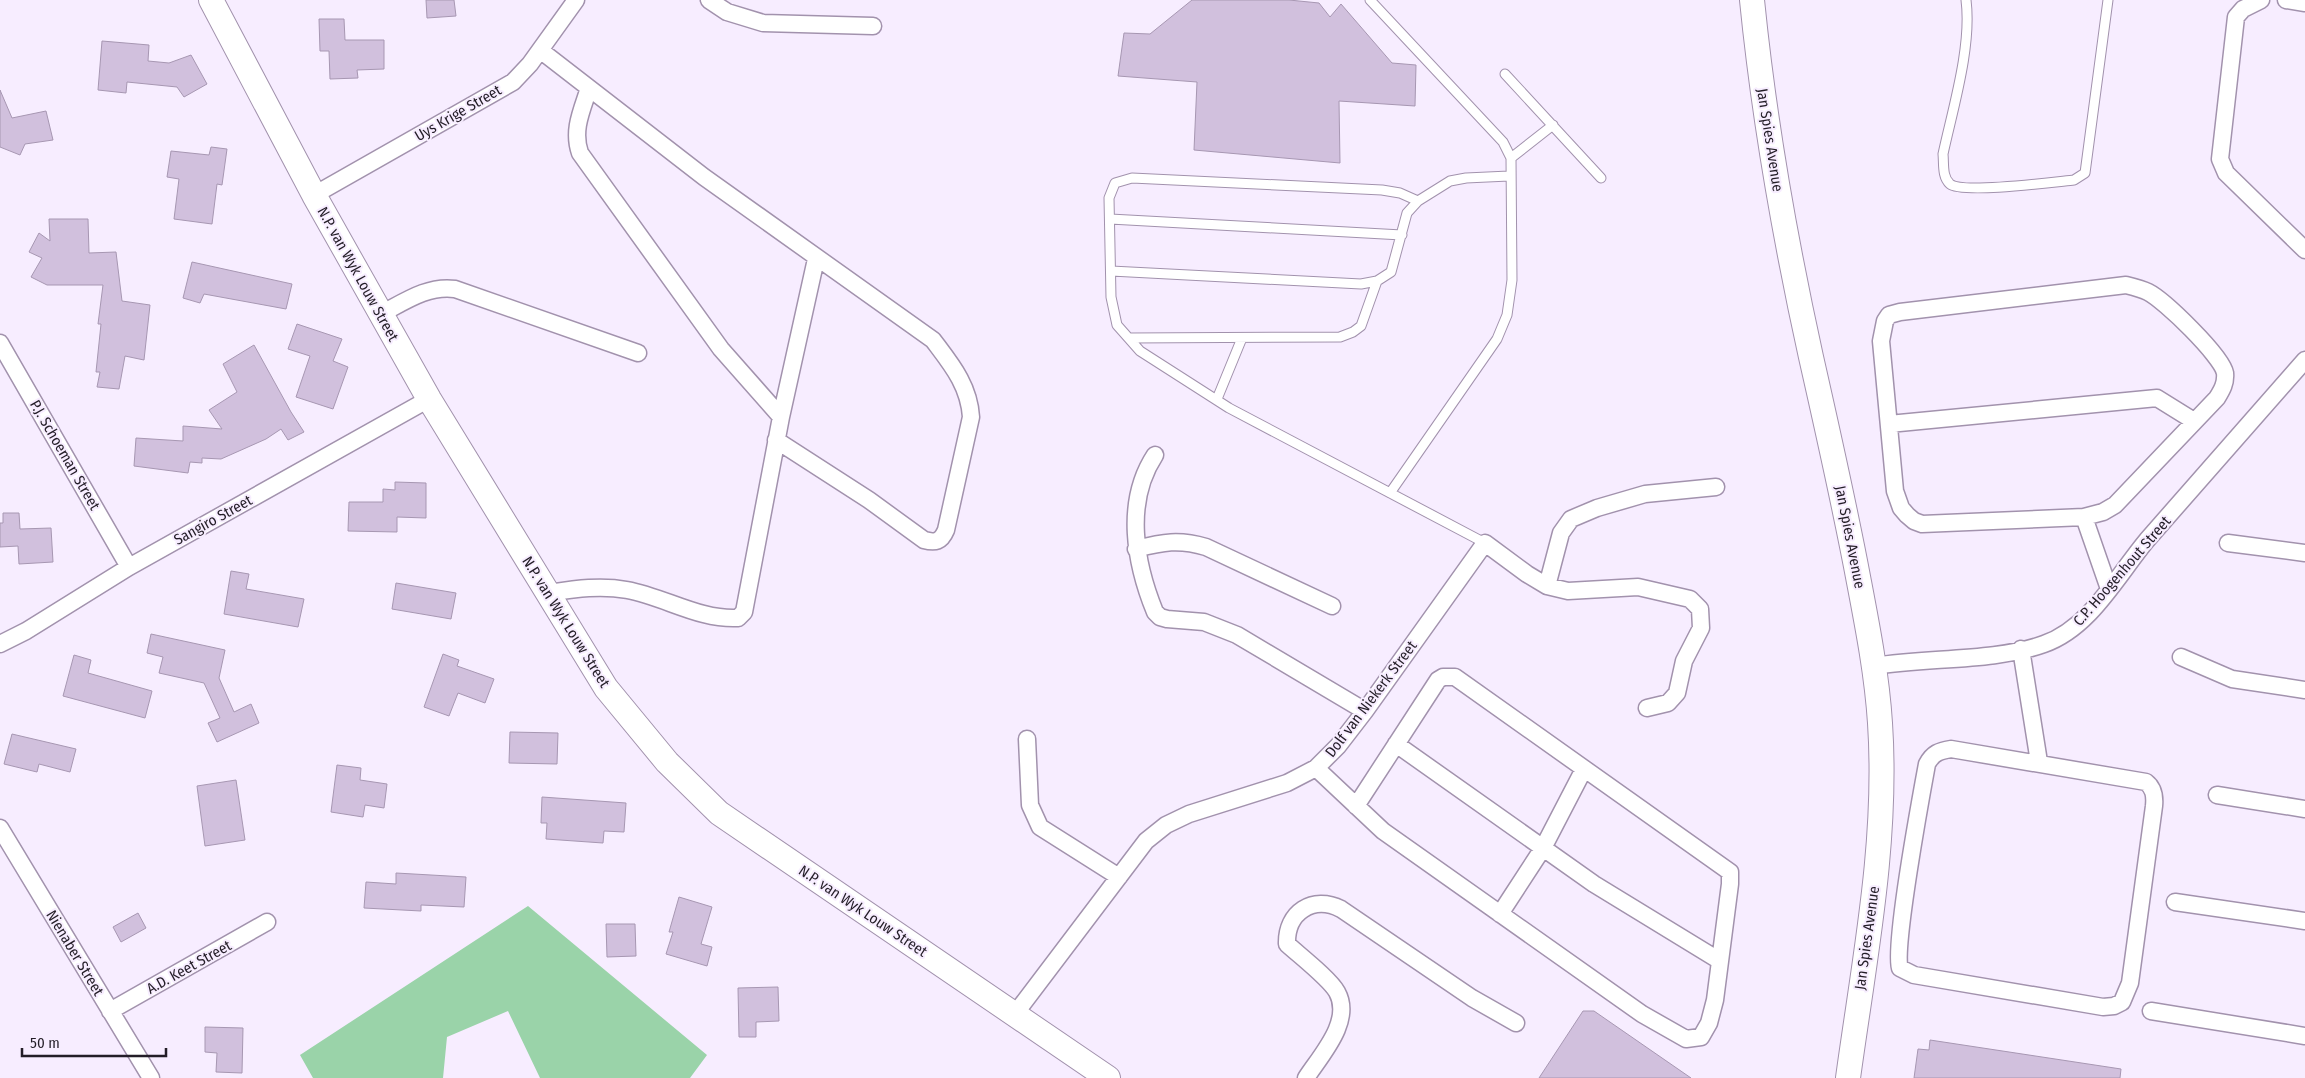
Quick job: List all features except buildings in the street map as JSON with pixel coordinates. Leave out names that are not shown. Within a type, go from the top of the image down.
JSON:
[{"type":"street","name":"N.P. van Wyk Louw Street","points":[[211,0],[314,195],[429,399],[606,688],[667,762],[719,813],[1108,1078]]},
{"type":"street","name":"Uys Krige Street","points":[[314,195],[512,82],[540,50],[576,0]]},
{"type":"street","points":[[709,0],[727,12],[763,23],[873,26]]},
{"type":"street","name":"Jan Spies Avenue","points":[[1752,0],[1759,72],[1782,214],[1845,506],[1875,666],[1880,726],[1881,788],[1878,854],[1848,1078]]},
{"type":"street","points":[[2261,0],[2243,9],[2236,17],[2220,159],[2226,173],[2305,250]]},
{"type":"street","points":[[2286,0],[2305,2]]},
{"type":"street","points":[[540,50],[816,259],[933,340],[960,377],[967,393],[971,417],[945,533],[939,541],[924,540],[869,500],[776,440]]},
{"type":"street","points":[[589,88],[576,126],[577,143],[580,153],[721,349],[781,417]]},
{"type":"street","points":[[548,593],[588,587],[621,589],[709,616],[738,618],[744,612],[748,601],[776,440],[816,259]]},
{"type":"street","points":[[2126,286],[2148,292],[2159,300],[2206,345],[2225,373],[2224,388],[2194,420],[2115,505],[2084,517],[1922,524],[1914,521],[1901,508],[1895,491],[1881,341],[1885,321],[1889,316],[1910,311],[2126,286]]},
{"type":"street","points":[[381,314],[414,296],[443,287],[455,289],[638,354]]},
{"type":"street","name":"P.J. Schoeman Street","points":[[0,343],[129,568]]},
{"type":"street","name":"C.P. Hoogenhout Street","points":[[1875,666],[1996,654],[2044,644],[2067,634],[2091,611],[2147,541],[2305,360]]},
{"type":"street","points":[[1889,424],[2157,398],[2194,420]]},
{"type":"street","name":"Sangiro Street","points":[[0,644],[26,631],[129,568],[429,399]]},
{"type":"street","points":[[1155,455],[1148,465],[1136,506],[1136,549],[1155,612],[1160,617],[1204,622],[1237,636],[1365,712]]},
{"type":"street","points":[[1547,586],[1561,533],[1571,519],[1597,508],[1645,494],[1716,487]]},
{"type":"street","points":[[2084,517],[2108,589]]},
{"type":"street","points":[[1136,549],[1177,541],[1187,541],[1206,547],[1332,606]]},
{"type":"street","points":[[2228,542],[2305,553]]},
{"type":"street","points":[[1485,544],[1526,574],[1547,586],[1568,591],[1638,587],[1690,599],[1700,609],[1701,628],[1684,661],[1677,693],[1668,703],[1647,708]]},
{"type":"street","name":"Dolf van Niekerk Street","points":[[1015,1014],[1146,841],[1166,825],[1189,814],[1287,783],[1316,768],[1338,746],[1365,712],[1485,544]]},
{"type":"street","points":[[2021,649],[2039,762]]},
{"type":"street","points":[[2181,657],[2232,679],[2305,690]]},
{"type":"street","points":[[1316,768],[1356,806],[1383,831],[1642,1014],[1686,1040],[1701,1037],[1706,1031],[1715,1000],[1730,872],[1455,677],[1449,676],[1438,680],[1356,806]]},
{"type":"street","points":[[1027,739],[1030,805],[1040,827],[1119,877]]},
{"type":"street","points":[[1396,744],[1594,884],[1720,961]]},
{"type":"street","points":[[1963,749],[2039,762],[2146,782],[2153,792],[2154,806],[2130,983],[2122,1002],[2114,1006],[2103,1006],[1914,975],[1904,971],[1898,964],[1905,896],[1927,764],[1932,755],[1940,750],[1963,749]]},
{"type":"street","points":[[1500,914],[1542,848],[1584,769]]},
{"type":"street","points":[[2217,796],[2305,809]]},
{"type":"street","name":"Nienaber Street","points":[[0,828],[151,1078]]},
{"type":"street","points":[[1306,1078],[1333,1038],[1341,1012],[1341,1001],[1336,990],[1287,944],[1290,925],[1307,906],[1316,903],[1325,902],[1341,908],[1472,998],[1516,1023]]},
{"type":"street","points":[[2175,902],[2305,921]]},
{"type":"street","name":"A.D. Keet Street","points":[[110,1011],[267,922]]},
{"type":"street","points":[[2151,1011],[2305,1036]]},
{"type":"lane","points":[[1370,0],[1503,142],[1511,158],[1509,176],[1512,187],[1512,280],[1507,314],[1497,339],[1390,493]]},
{"type":"lane","points":[[1966,0],[1968,12],[1965,45],[1943,154],[1944,172],[1949,183],[1954,186],[1975,188],[2074,180],[2085,173],[2108,0]]},
{"type":"lane","points":[[1505,74],[1601,178]]},
{"type":"lane","points":[[1511,158],[1553,126]]},
{"type":"lane","points":[[1111,271],[1361,284],[1377,281],[1391,272],[1407,213],[1418,200],[1450,181],[1466,178],[1509,176]]},
{"type":"lane","points":[[1418,200],[1400,192],[1382,190],[1132,178],[1115,183],[1109,198],[1111,297],[1117,325],[1140,351],[1217,400],[1485,544]]},
{"type":"lane","points":[[1110,219],[1402,235]]},
{"type":"lane","points":[[1129,338],[1340,337],[1353,332],[1361,326],[1377,281]]},
{"type":"lane","points":[[1217,400],[1242,338]]},
{"type":"green space","points":[[528,906],[707,1055],[690,1078],[540,1078],[508,1011],[447,1037],[443,1078],[313,1078],[300,1055]]}]
